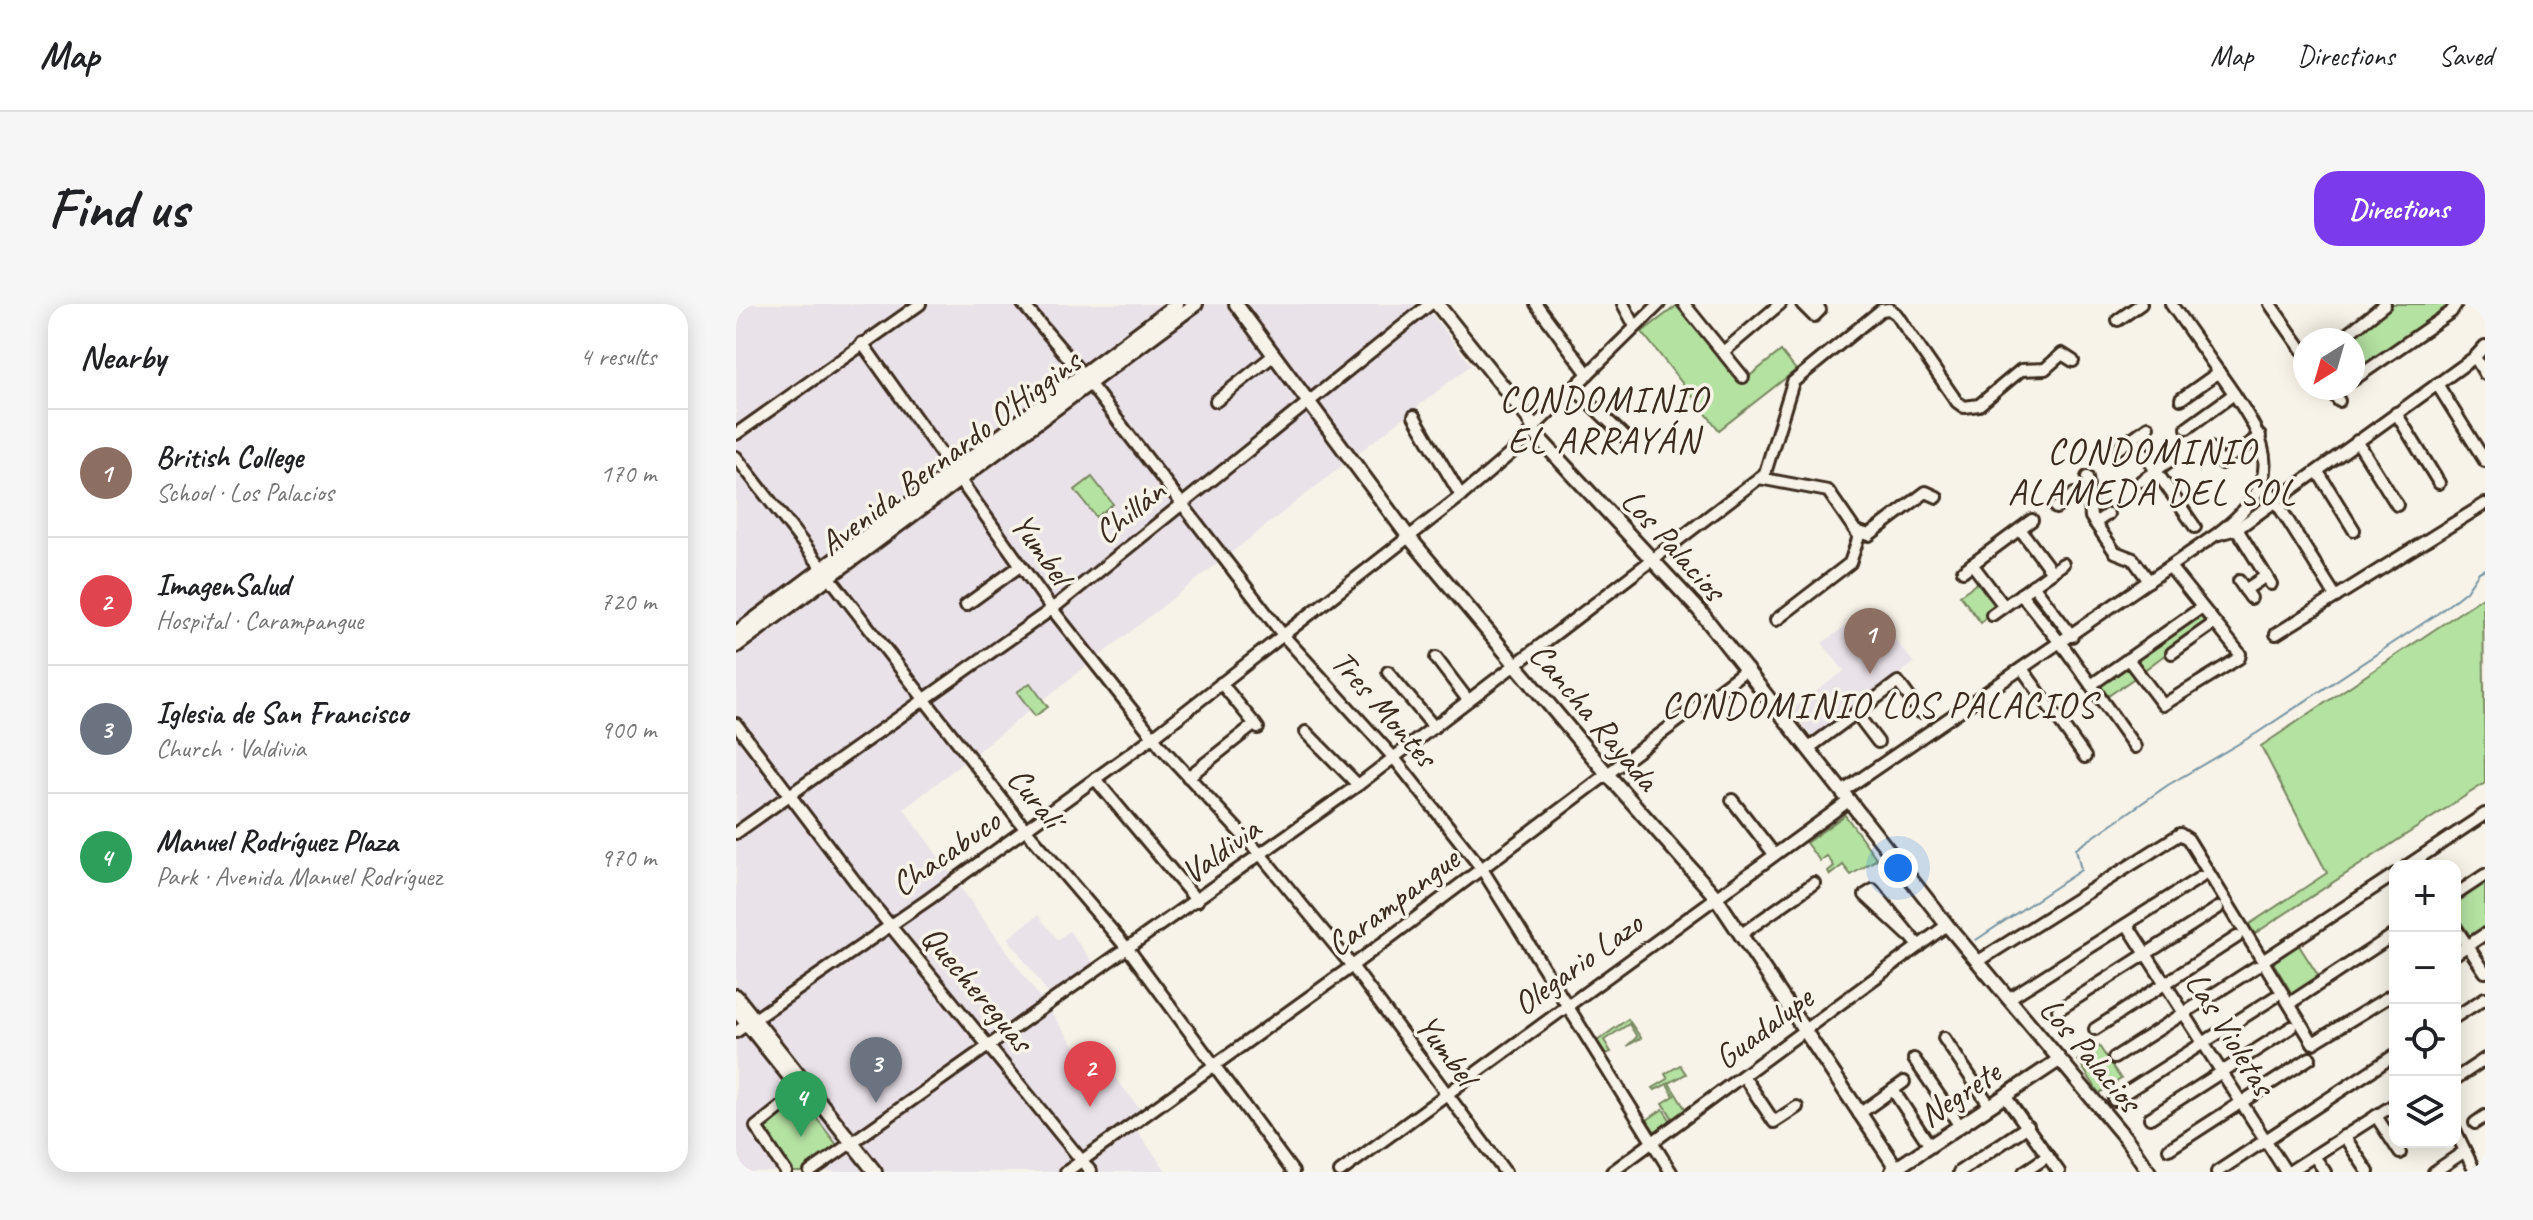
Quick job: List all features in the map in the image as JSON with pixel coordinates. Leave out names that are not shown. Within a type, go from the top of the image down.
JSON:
[{"type":"main road","name":"Avenida Bernardo O'Higgins","points":[[736,646],[825,573],[1086,378],[1177,304]]},
{"type":"main road","name":"Avenida Bernardo O'Higgins","points":[[1086,378],[1196,304]]},
{"type":"main road","name":"Cancha Rayada","points":[[1236,304],[1408,536],[1608,775],[1715,896],[1895,1171]]},
{"type":"main road","name":"Los Palacios","points":[[1439,306],[1533,429],[1747,669],[1947,925],[2127,1140],[2149,1172]]},
{"type":"main road","name":"Avenida Bernardo O'Higgins","points":[[736,633],[825,573]]},
{"type":"main road","points":[[736,996],[745,1025],[848,1144],[865,1172]]},
{"type":"main road","points":[[736,1010],[801,1091],[875,1172]]},
{"type":"main road","name":"Negrete","points":[[1895,1171],[2059,1060]]},
{"type":"street","points":[[736,434],[920,304]]},
{"type":"street","name":"Tres Montes","points":[[1023,304],[1086,378],[1283,635],[1394,758],[1482,869],[1671,1172]]},
{"type":"street","points":[[1536,304],[1588,374]]},
{"type":"street","points":[[1623,304],[1635,326]]},
{"type":"street","name":"Chacabuco","points":[[745,1025],[1026,830],[1153,737],[1461,496],[1659,304]]},
{"type":"street","points":[[1684,304],[1743,377]]},
{"type":"street","points":[[1723,352],[1780,304]]},
{"type":"street","points":[[1802,304],[1814,316],[1820,310],[1815,304]]},
{"type":"street","points":[[2118,320],[2141,304]]},
{"type":"street","points":[[2171,304],[2260,436],[2266,460],[2263,481],[2336,597]]},
{"type":"street","points":[[2270,304],[2293,337]]},
{"type":"street","points":[[2355,328],[2385,304]]},
{"type":"street","points":[[2365,371],[2462,304]]},
{"type":"street","name":"Chillán","points":[[736,833],[1052,609],[1308,401],[1439,306]]},
{"type":"street","points":[[1759,478],[1765,473],[1793,382],[1881,310],[1889,309],[1896,314],[1957,402],[1964,407],[1979,405],[2023,369],[2045,369],[2062,354],[2073,361]]},
{"type":"street","name":"Yumbel","points":[[862,343],[1052,609],[1153,737],[1261,855],[1352,966],[1505,1172]]},
{"type":"street","points":[[2217,534],[2237,529],[2475,357],[2485,346]]},
{"type":"street","points":[[1216,401],[1274,355]]},
{"type":"street","points":[[2475,357],[2485,374]]},
{"type":"street","points":[[2181,399],[2219,372]]},
{"type":"street","points":[[2437,384],[2485,461]]},
{"type":"street","points":[[1574,388],[1626,438]]},
{"type":"street","points":[[2187,428],[2234,394]]},
{"type":"street","points":[[2396,413],[2439,483]]},
{"type":"street","points":[[1414,416],[1461,496]]},
{"type":"street","points":[[2119,448],[2148,427]]},
{"type":"street","points":[[2211,448],[2221,463],[2260,436]]},
{"type":"street","points":[[2133,438],[2206,542]]},
{"type":"street","points":[[2357,441],[2397,505]]},
{"type":"street","name":"Curalí","points":[[736,457],[1026,830],[1129,950],[1293,1172]]},
{"type":"street","points":[[2141,481],[2171,460]]},
{"type":"street","points":[[2318,472],[2354,530]]},
{"type":"street","points":[[2087,477],[2085,485],[2090,496],[2089,512],[2095,523],[2119,555],[2133,559],[2149,581]]},
{"type":"street","points":[[1759,478],[1828,491],[1859,532],[1869,535],[1926,492],[1937,497]]},
{"type":"street","name":"Valdivia","points":[[810,1172],[1129,950],[1358,785],[1759,478]]},
{"type":"street","name":"Olegario Lazo","points":[[1340,1172],[1444,1092],[1567,1007],[1774,854],[1846,796],[2004,679],[2023,670],[2217,534],[2247,508],[2263,481]]},
{"type":"street","points":[[2056,508],[2074,494],[2090,496]]},
{"type":"street","points":[[2276,634],[2485,504]]},
{"type":"street","points":[[2095,523],[2108,514]]},
{"type":"street","points":[[2004,606],[1968,568],[2032,520]]},
{"type":"street","points":[[2020,529],[2052,572]]},
{"type":"street","points":[[2237,529],[2269,580],[2245,589]]},
{"type":"street","points":[[1776,620],[1850,563],[1859,532]]},
{"type":"street","points":[[2119,555],[2131,547]]},
{"type":"street","points":[[1992,615],[2063,564]]},
{"type":"street","points":[[966,605],[1020,566]]},
{"type":"street","points":[[2128,659],[2160,703],[2167,704],[2239,658],[2240,654],[2170,567]]},
{"type":"street","points":[[2033,585],[2072,636]]},
{"type":"street","points":[[2021,594],[2135,747]]},
{"type":"street","points":[[2091,685],[2201,608]]},
{"type":"street","points":[[2172,653],[2213,624]]},
{"type":"street","points":[[1436,658],[1468,700]]},
{"type":"street","name":"Carampangue","points":[[1066,1172],[1352,966],[1747,669]]},
{"type":"street","points":[[2023,670],[2085,757]]},
{"type":"street","points":[[1388,672],[1434,727]]},
{"type":"street","points":[[1809,748],[1898,682],[1920,712]]},
{"type":"street","points":[[1188,777],[1257,726],[1221,683]]},
{"type":"street","points":[[1856,713],[1878,742]]},
{"type":"street","name":"Quechereguas","points":[[736,724],[889,925],[1091,1172]]},
{"type":"street","points":[[1306,732],[1358,785]]},
{"type":"street","points":[[1095,779],[1197,901]]},
{"type":"street","points":[[1732,800],[1774,854]]},
{"type":"street","points":[[2418,860],[2485,814]]},
{"type":"street","points":[[1977,962],[2180,834],[2188,839],[2260,964],[2290,1003],[2313,1043],[2389,997]]},
{"type":"street","points":[[2461,891],[2485,875]]},
{"type":"street","points":[[2008,999],[2118,928],[2128,926],[2201,877]]},
{"type":"street","points":[[2114,1058],[2389,878]]},
{"type":"street","points":[[1740,935],[1814,883]]},
{"type":"street","points":[[2058,1010],[2218,908]]},
{"type":"street","name":"Guadalupe","points":[[1612,1172],[1947,925]]},
{"type":"street","name":"Las Violetas","points":[[2128,926],[2288,1172]]},
{"type":"street","points":[[2458,932],[2485,972]]},
{"type":"street","points":[[2461,950],[2485,934]]},
{"type":"street","points":[[1908,935],[1919,946]]},
{"type":"street","points":[[2095,1029],[2237,937]]},
{"type":"street","points":[[2290,1003],[2389,938]]},
{"type":"street","points":[[2114,1100],[2275,997]]},
{"type":"street","points":[[2461,1013],[2485,998]]},
{"type":"street","points":[[2150,1118],[2292,1027]]},
{"type":"street","points":[[1944,1038],[1990,1106]]},
{"type":"street","points":[[2169,1149],[2310,1058]]},
{"type":"street","points":[[1914,1059],[1960,1126]]},
{"type":"street","points":[[2217,1172],[2389,1059]]},
{"type":"street","points":[[2460,1076],[2485,1059]]},
{"type":"street","points":[[1744,1077],[1774,1122],[1797,1107]]},
{"type":"street","points":[[1859,1114],[1904,1082]]},
{"type":"street","points":[[1893,1090],[1930,1146]]},
{"type":"street","points":[[786,1172],[756,1127],[801,1091]]},
{"type":"street","points":[[2005,1096],[2059,1172]]},
{"type":"street","points":[[2288,1172],[2389,1108]]},
{"type":"street","points":[[2376,1116],[2389,1133]]},
{"type":"street","points":[[2475,1123],[2485,1116]]},
{"type":"street","points":[[1959,1172],[2028,1126]]},
{"type":"street","points":[[2344,1136],[2368,1172]]},
{"type":"street","points":[[2461,1143],[2475,1172]]},
{"type":"street","points":[[2434,1172],[2465,1151]]},
{"type":"street","points":[[2024,1172],[2048,1156]]},
{"type":"street","points":[[2314,1156],[2325,1172]]},
{"type":"shaded area","points":[[736,304],[1424,304],[1471,365],[904,809],[1090,1067],[1101,1060],[1141,1110],[1129,1120],[1167,1172],[736,1172]]},
{"type":"shaded area","points":[[1870,608],[1914,663],[1813,738],[1791,710],[1844,671],[1822,643]]},
{"type":"shaded area","points":[[1038,915],[1058,940],[1069,931],[1095,965],[1050,996],[1008,938]]},
{"type":"green space","points":[[1679,304],[1742,382],[1781,351],[1796,370],[1719,430],[1642,332]]},
{"type":"green space","points":[[2390,304],[2452,304],[2365,368],[2365,328],[2361,328]]},
{"type":"green space","points":[[1092,477],[1113,504],[1096,517],[1075,490]]},
{"type":"green space","points":[[1980,581],[1998,605],[1981,623],[1960,595]]},
{"type":"green space","points":[[2483,597],[2485,783],[2254,934],[2248,925],[2327,873],[2261,746]]},
{"type":"green space","points":[[2199,615],[2206,624],[2143,671],[2135,660]]},
{"type":"green space","points":[[2127,666],[2136,677],[2108,696],[2100,684]]},
{"type":"green space","points":[[1030,683],[1048,707],[1035,716],[1017,692]]},
{"type":"green space","points":[[1845,815],[1877,859],[1851,875],[1843,865],[1830,875],[1828,871],[1834,866],[1827,856],[1820,861],[1806,843]]},
{"type":"green space","points":[[2485,877],[2485,931],[2472,939],[2461,922],[2461,893]]},
{"type":"green space","points":[[2298,944],[2321,980],[2294,997],[2274,964],[2275,959]]},
{"type":"green space","points":[[1628,1019],[1641,1038],[1627,1046],[1637,1037],[1629,1024],[1604,1040],[1611,1052],[1606,1054],[1597,1041]]},
{"type":"green space","points":[[2099,1046],[2121,1079],[2099,1093],[2078,1060]]},
{"type":"green space","points":[[1680,1065],[1686,1074],[1669,1083],[1686,1110],[1673,1119],[1663,1103],[1674,1096],[1667,1084],[1655,1090],[1653,1088],[1668,1079],[1665,1074]]},
{"type":"green space","points":[[801,1098],[837,1145],[804,1172],[791,1172],[767,1133],[763,1132],[762,1125]]},
{"type":"green space","points":[[1663,1109],[1671,1121],[1655,1132],[1647,1120]]},
{"type":"waterway","points":[[1976,940],[2081,870],[2076,849],[2168,785],[2257,733],[2437,614],[2466,591],[2479,572],[2485,569]]},
{"type":"place","name":"British College","points":[[1870,674]]},
{"type":"place","name":"Iglesia de San Francisco","points":[[876,1103]]},
{"type":"place","name":"ImagenSalud","points":[[1090,1107]]},
{"type":"place","name":"Manuel Rodríguez Plaza","points":[[801,1137]]},
{"type":"district","name":"CONDOMINIO EL ARRAYÁN","points":[[1604,418]]},
{"type":"district","name":"CONDOMINIO ALAMEDA DEL SOL","points":[[2152,470]]},
{"type":"district","name":"CONDOMINIO LOS PALACIOS","points":[[1879,704]]}]
